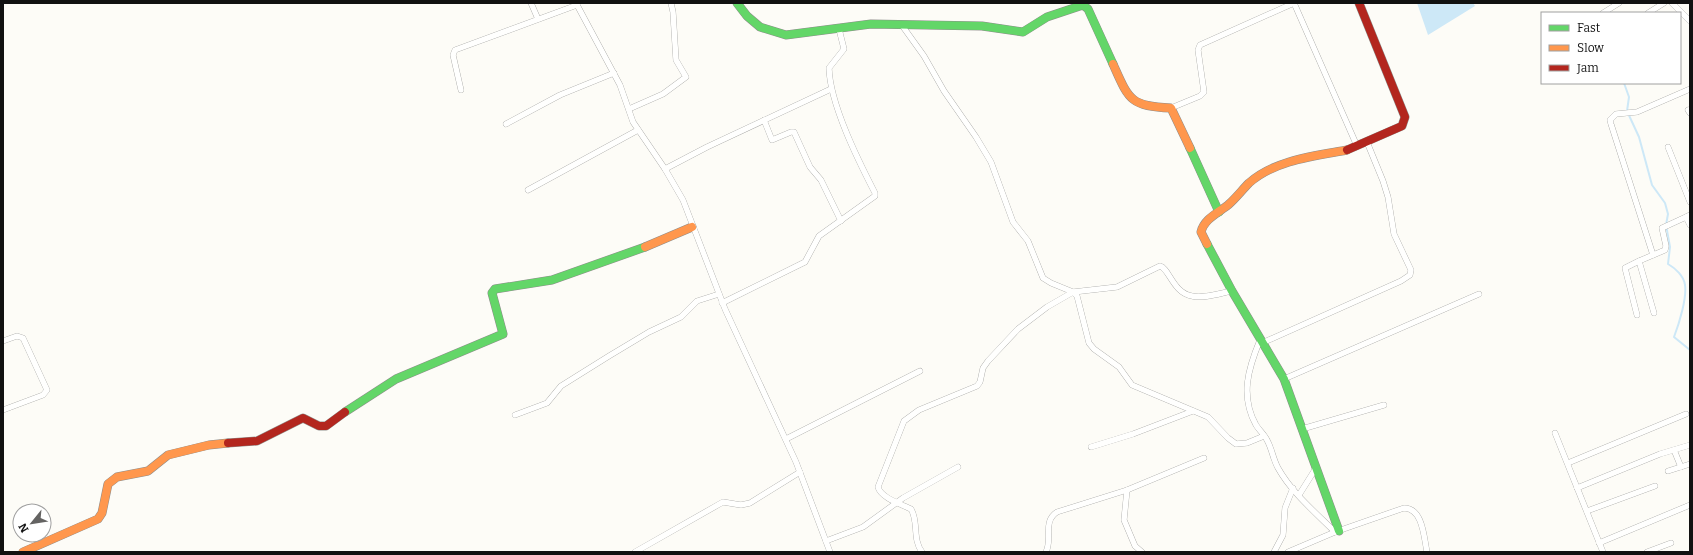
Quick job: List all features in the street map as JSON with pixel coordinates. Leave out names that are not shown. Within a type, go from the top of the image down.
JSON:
[{"type":"street","points":[[531,3],[538,19]]},
{"type":"street","points":[[628,109],[663,94],[686,77],[676,60],[673,12],[671,3]]},
{"type":"street","points":[[736,3],[754,22],[778,34],[794,36],[870,24],[982,26],[1023,32],[1047,17],[1083,5],[1088,9],[1129,98],[1152,108],[1171,108],[1200,96],[1204,92],[1198,50],[1200,45],[1294,3],[1357,146]]},
{"type":"street","points":[[1337,532],[1284,379],[1232,291],[1201,232],[1203,224],[1219,212],[1250,182],[1273,168],[1303,158],[1337,153],[1357,146],[1398,129],[1404,122],[1404,118],[1359,3]]},
{"type":"street","points":[[1605,12],[1619,3]]},
{"type":"street","points":[[1650,12],[1664,3]]},
{"type":"street","points":[[1672,3],[1690,20]]},
{"type":"street","points":[[461,90],[453,55],[455,50],[576,4],[614,72],[628,109],[638,130],[666,169],[683,200],[722,303],[786,439],[830,552]]},
{"type":"street","points":[[901,24],[924,56],[944,91],[976,136],[991,162],[1013,222],[1028,241],[1043,278],[1051,284],[1072,292],[1078,300],[1087,338],[1094,348],[1119,367],[1132,385],[1211,420],[1228,438],[1236,444],[1247,443],[1264,436]]},
{"type":"street","points":[[722,303],[805,262],[819,236],[871,200],[875,195],[854,151],[831,89],[830,66],[844,50],[839,29]]},
{"type":"street","points":[[506,124],[560,95],[614,72]]},
{"type":"street","points":[[666,169],[764,120],[831,89]]},
{"type":"street","points":[[1653,255],[1610,124],[1613,116],[1632,113],[1690,89]]},
{"type":"street","points":[[1171,108],[1219,212]]},
{"type":"street","points":[[764,120],[772,140],[794,132],[810,167],[821,180],[841,221]]},
{"type":"street","points":[[528,190],[638,130]]},
{"type":"street","points":[[1337,532],[1299,495],[1277,467],[1264,436],[1254,420],[1246,392],[1249,369],[1261,342],[1401,281],[1410,275],[1411,270],[1394,234],[1388,197],[1383,181],[1367,142]]},
{"type":"street","points":[[1668,147],[1690,202]]},
{"type":"street","points":[[1637,315],[1625,268],[1665,250],[1665,241],[1662,228],[1664,226],[1688,216],[1690,225]]},
{"type":"street","points":[[23,552],[98,519],[102,513],[108,484],[117,477],[148,471],[168,455],[209,445],[257,440],[303,418],[308,418],[319,426],[326,426],[368,396],[396,379],[500,336],[503,334],[503,330],[492,293],[494,289],[552,280],[639,249],[692,227]]},
{"type":"street","points":[[1639,261],[1654,313]]},
{"type":"street","points":[[922,552],[916,540],[913,512],[911,509],[897,503],[880,492],[878,487],[904,421],[919,410],[977,386],[980,382],[985,365],[1018,329],[1047,307],[1072,292],[1117,287],[1160,266],[1165,268],[1175,286],[1192,296],[1232,291]]},
{"type":"street","points":[[515,415],[546,403],[561,386],[649,332],[681,317],[697,301],[719,294]]},
{"type":"street","points":[[1284,379],[1479,294]]},
{"type":"street","points":[[3,341],[17,336],[23,338],[48,390],[43,395],[3,410]]},
{"type":"street","points":[[786,439],[920,371]]},
{"type":"street","points":[[1302,429],[1384,405]]},
{"type":"street","points":[[1091,447],[1133,434],[1193,411]]},
{"type":"street","points":[[1568,463],[1686,414]]},
{"type":"street","points":[[1555,433],[1603,552]]},
{"type":"street","points":[[1577,488],[1690,445]]},
{"type":"street","points":[[1674,450],[1681,467]]},
{"type":"street","points":[[1046,552],[1050,541],[1049,521],[1053,515],[1127,490],[1204,458]]},
{"type":"street","points":[[1668,471],[1690,464]]},
{"type":"street","points":[[826,541],[863,527],[897,503],[958,467]]},
{"type":"street","points":[[1299,495],[1316,468]]},
{"type":"street","points":[[635,552],[723,502],[741,504],[750,503],[800,472]]},
{"type":"street","points":[[1587,511],[1655,486]]},
{"type":"street","points":[[1274,552],[1283,535],[1285,508],[1293,488]]},
{"type":"street","points":[[1127,490],[1124,520],[1135,546],[1142,552]]},
{"type":"street","points":[[1599,543],[1690,505]]},
{"type":"street","points":[[1288,552],[1337,532],[1404,508],[1410,508],[1415,511],[1419,519],[1427,552]]},
{"type":"street","points":[[1647,552],[1671,543]]},
{"type":"water","points":[[1417,3],[1473,3],[1475,6],[1428,35]]},
{"type":"waterway","points":[[1624,84],[1629,97],[1627,111],[1639,137],[1652,185],[1665,203],[1668,214],[1666,225],[1670,247],[1668,264],[1679,273],[1683,278],[1685,285],[1684,304],[1674,337],[1690,350]]},
{"type":"traffic: fast","points":[[737,3],[747,16],[760,27],[786,35],[871,24],[982,26],[1023,32],[1047,17],[1083,5],[1088,9],[1113,64]]},
{"type":"traffic: fast","points":[[1190,148],[1219,212]]},
{"type":"traffic: fast","points":[[1207,244],[1232,291],[1284,379],[1339,531]]},
{"type":"traffic: fast","points":[[345,412],[396,379],[503,334],[492,293],[495,289],[552,280],[645,247]]},
{"type":"traffic: slow","points":[[1113,64],[1123,86],[1133,99],[1139,103],[1147,105],[1171,108],[1190,148]]},
{"type":"traffic: slow","points":[[1207,244],[1201,232],[1205,223],[1234,200],[1249,183],[1259,175],[1295,160],[1347,150]]},
{"type":"traffic: slow","points":[[645,247],[692,227]]},
{"type":"traffic: slow","points":[[23,552],[98,519],[102,513],[108,484],[117,477],[148,471],[168,455],[209,445],[228,443]]},
{"type":"traffic: jam","points":[[1347,150],[1402,126],[1405,117],[1359,3]]},
{"type":"traffic: jam","points":[[228,443],[257,441],[303,418],[319,426],[326,426],[345,412]]}]
